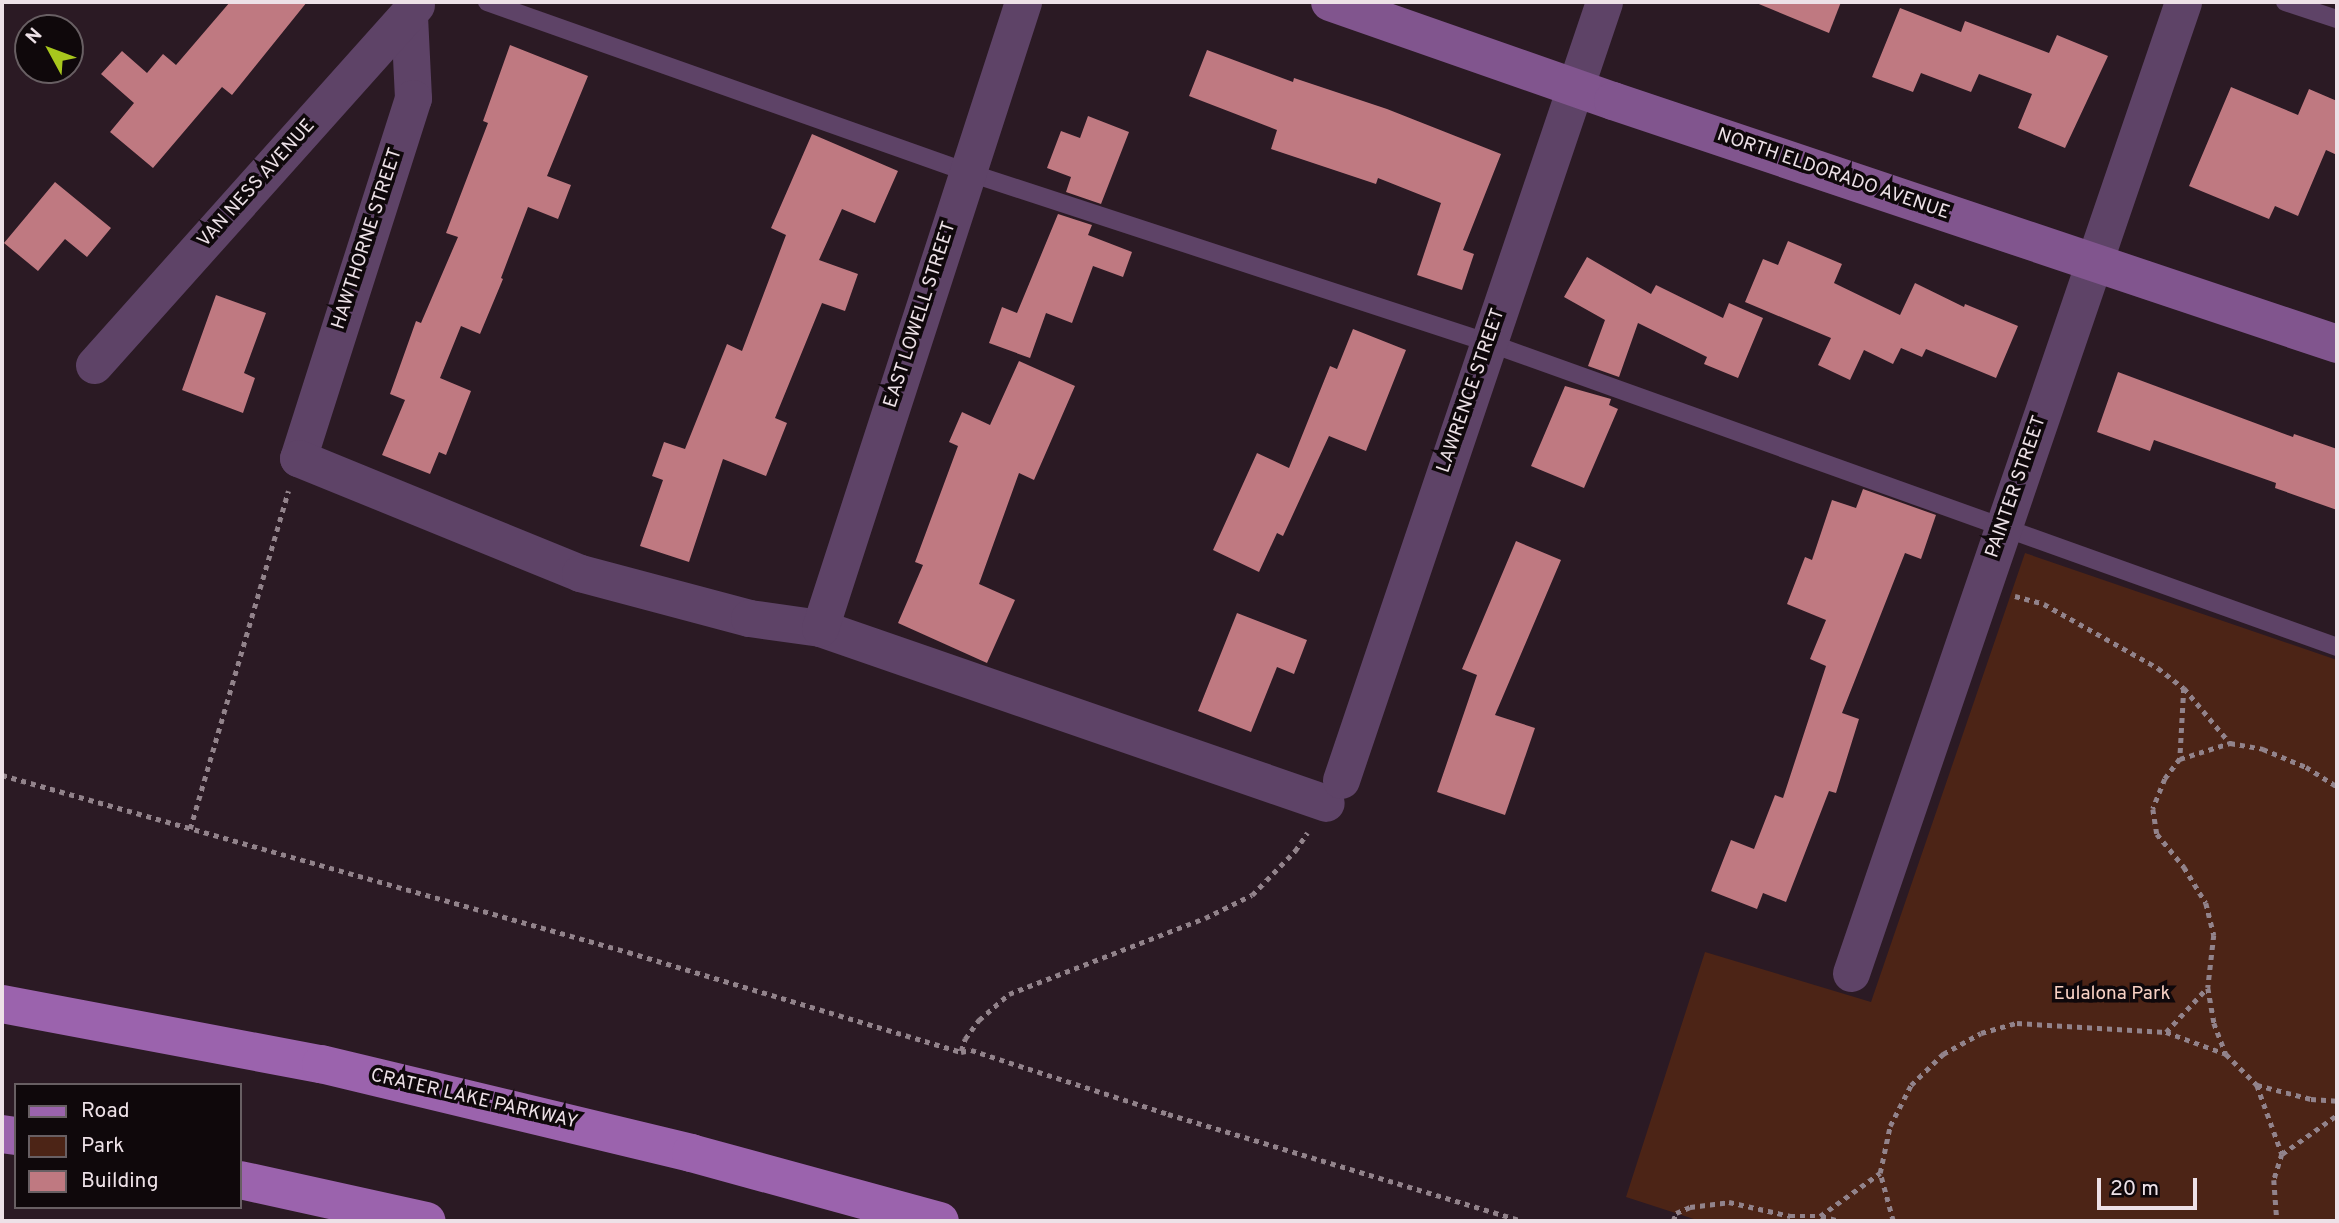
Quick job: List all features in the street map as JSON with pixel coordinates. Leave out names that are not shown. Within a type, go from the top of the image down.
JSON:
[{"type":"main road","name":"CRATER LAKE PARKWAY","points":[[2,1004],[321,1064],[691,1153],[940,1221]]},
{"type":"main road","points":[[242,1180],[427,1221]]},
{"type":"street","name":"EAST LOWELL STREET","points":[[820,628],[1023,2]]},
{"type":"street","name":"NORTH ELDORADO AVENUE","points":[[1330,2],[1575,88],[2337,344]]},
{"type":"street","name":"LAWRENCE STREET","points":[[1334,791],[1604,2]]},
{"type":"street","name":"PAINTER STREET","points":[[1851,973],[2183,2]]},
{"type":"street","name":"VAN NESS AVENUE","points":[[94,365],[414,9]]},
{"type":"street","name":"HAWTHORNE STREET","points":[[298,458],[413,97],[414,9]]},
{"type":"street","points":[[298,458],[580,573],[749,618],[820,628],[1334,791]]},
{"type":"lane","points":[[487,2],[967,172],[1489,343],[2337,647]]},
{"type":"lane","points":[[2285,2],[2337,19]]},
{"type":"path","points":[[190,829],[298,458]]},
{"type":"path","points":[[1983,587],[2044,604],[2158,668],[2184,688],[2230,743]]},
{"type":"path","points":[[2184,688],[2180,759],[2165,779],[2153,809],[2157,834],[2184,867],[2206,904],[2214,935],[2208,988],[2214,1023],[2226,1054],[2256,1085],[2282,1154]]},
{"type":"path","points":[[2180,759],[2230,743],[2263,749],[2306,767],[2337,786]]},
{"type":"path","points":[[2,775],[628,953],[961,1052],[971,1050],[1168,1114],[1522,1221]]},
{"type":"path","points":[[961,1052],[965,1039],[979,1020],[1009,994],[1205,918],[1252,895],[1295,851],[1334,791]]},
{"type":"path","points":[[2166,1032],[2208,988]]},
{"type":"path","points":[[1893,1221],[1880,1173],[1890,1126],[1911,1085],[1943,1054],[1981,1033],[2017,1023],[2166,1032],[2226,1054]]},
{"type":"path","points":[[2256,1085],[2311,1100],[2337,1101]]},
{"type":"path","points":[[2277,1221],[2274,1180],[2282,1154],[2337,1115]]},
{"type":"path","points":[[1820,1216],[1880,1173]]},
{"type":"path","points":[[1673,1221],[1676,1213],[1690,1207],[1729,1202],[1790,1216],[1820,1216],[1840,1221]]},
{"type":"green space","name":"Eulalona Park","points":[[2025,553],[2337,660],[2337,1221],[1700,1221],[1626,1197],[1705,952],[1871,1002]]},
{"type":"building","points":[[230,2],[307,2],[232,95],[222,87],[153,168],[110,132],[134,103],[101,74],[122,51],[147,73],[163,54],[176,65]]},
{"type":"building","points":[[1754,2],[1841,2],[1829,33]]},
{"type":"building","points":[[1900,8],[1961,32],[1965,21],[2049,53],[2057,35],[2108,56],[2065,148],[2018,128],[2032,94],[1979,74],[1971,92],[1921,73],[1913,92],[1872,77]]},
{"type":"building","points":[[510,45],[588,76],[547,176],[571,185],[558,219],[528,207],[480,334],[461,326],[440,378],[471,391],[446,455],[439,452],[430,474],[382,455],[405,400],[390,394],[416,321],[421,323],[458,237],[446,233],[488,123],[483,121]]},
{"type":"building","points":[[1207,50],[1293,82],[1294,78],[1387,109],[1501,154],[1463,250],[1474,254],[1462,290],[1417,275],[1441,203],[1378,178],[1376,184],[1271,149],[1277,130],[1189,96]]},
{"type":"building","points":[[2231,87],[2298,115],[2309,89],[2337,101],[2337,155],[2326,150],[2298,216],[2275,206],[2269,219],[2189,186]]},
{"type":"building","points":[[1088,116],[1129,132],[1101,204],[1066,192],[1071,177],[1047,168],[1061,131],[1080,138]]},
{"type":"building","points":[[812,134],[898,171],[875,223],[842,209],[819,260],[858,274],[845,311],[822,303],[775,418],[787,423],[766,476],[723,459],[689,562],[640,546],[663,480],[652,476],[664,442],[685,449],[727,344],[742,351],[786,235],[771,228]]},
{"type":"building","points":[[55,182],[111,228],[87,257],[65,239],[38,271],[4,243]]},
{"type":"building","points":[[1058,214],[1092,225],[1088,235],[1132,252],[1123,277],[1093,266],[1072,323],[1046,313],[1030,358],[989,343],[1002,307],[1017,313]]},
{"type":"building","points":[[1788,241],[1842,264],[1834,283],[1900,315],[1915,283],[1964,307],[1965,304],[2018,326],[1996,378],[1926,349],[1922,357],[1901,348],[1893,364],[1864,350],[1850,380],[1818,365],[1831,338],[1745,302],[1763,259],[1778,265]]},
{"type":"building","points":[[1587,257],[1651,294],[1656,285],[1723,318],[1729,303],[1763,318],[1738,378],[1704,364],[1707,357],[1638,323],[1619,377],[1588,366],[1605,320],[1564,297]]},
{"type":"building","points":[[216,295],[266,313],[244,373],[255,378],[243,413],[182,390]]},
{"type":"building","points":[[1353,329],[1406,350],[1366,451],[1329,436],[1283,536],[1277,533],[1259,572],[1213,550],[1257,453],[1289,468],[1330,366],[1337,369]]},
{"type":"building","points":[[1019,361],[1075,386],[1034,480],[1019,473],[979,584],[1015,600],[987,663],[898,623],[923,565],[915,562],[958,446],[949,442],[962,412],[990,425]]},
{"type":"building","points":[[2118,372],[2293,437],[2294,434],[2337,449],[2337,510],[2275,488],[2276,483],[2154,440],[2150,451],[2097,432]]},
{"type":"building","points":[[1565,386],[1611,399],[1609,405],[1618,409],[1584,488],[1531,466]]},
{"type":"building","points":[[1863,489],[1936,515],[1921,559],[1905,553],[1842,713],[1859,719],[1836,793],[1829,791],[1786,902],[1763,893],[1757,909],[1711,891],[1731,840],[1754,849],[1775,795],[1783,798],[1826,666],[1810,659],[1826,620],[1787,604],[1805,557],[1812,560],[1832,500],[1856,508]]},
{"type":"building","points":[[1516,541],[1561,560],[1495,715],[1535,728],[1505,815],[1437,792],[1477,675],[1462,669]]},
{"type":"building","points":[[1237,613],[1307,640],[1294,674],[1277,667],[1251,732],[1198,711]]}]
